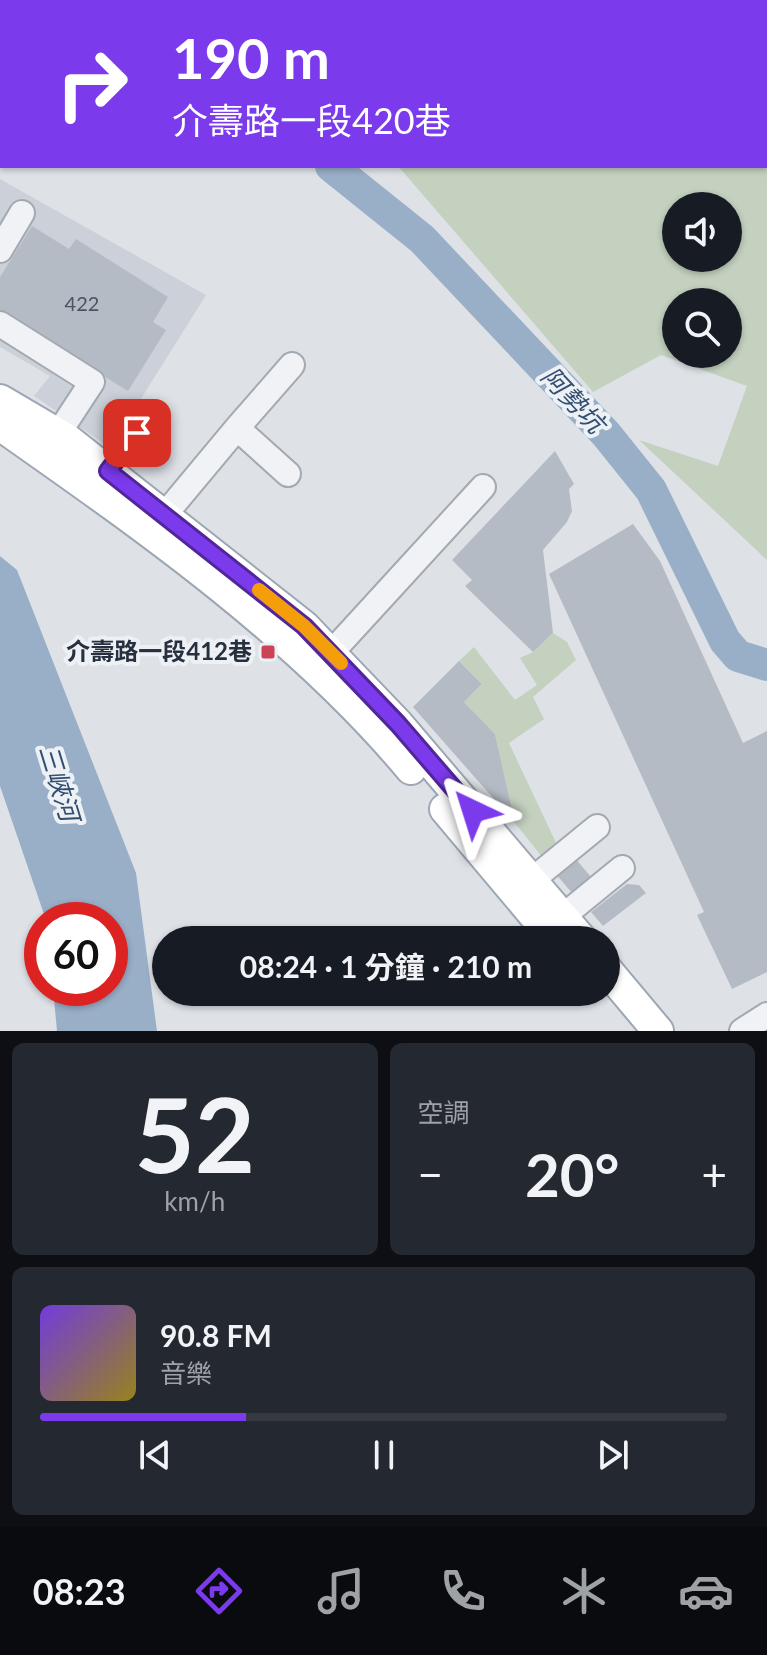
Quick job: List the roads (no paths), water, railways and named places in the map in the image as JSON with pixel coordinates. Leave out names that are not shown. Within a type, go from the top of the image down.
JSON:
[{"type":"main road","points":[[0,400],[58,434],[108,471],[158,523],[311,665],[556,926]]},
{"type":"main road","points":[[0,425],[158,523],[304,626],[532,880],[557,926]]},
{"type":"main road","points":[[620,986],[658,1031]]},
{"type":"main road","points":[[610,1006],[631,1031]]},
{"type":"street","points":[[0,250],[22,213]]},
{"type":"street","points":[[0,324],[92,382],[58,434]]},
{"type":"street","points":[[158,523],[292,365]]},
{"type":"street","points":[[237,428],[288,474]]},
{"type":"street","points":[[108,471],[137,433]]},
{"type":"street","points":[[331,653],[483,487]]},
{"type":"street","points":[[532,880],[597,827]]},
{"type":"street","points":[[560,926],[622,868]]},
{"type":"street","points":[[742,1031],[767,1015]]},
{"type":"water","name":"三峽河","points":[[0,556],[17,570],[136,873],[157,1031],[57,1031],[55,1006],[128,1006],[128,902],[40,902],[0,786]]},
{"type":"waterway","name":"阿勢坑","points":[[333,168],[422,239],[606,434],[651,490],[725,641],[738,656],[767,665]]},
{"type":"place","name":"介壽路一段412巷","points":[[268,652]]}]
